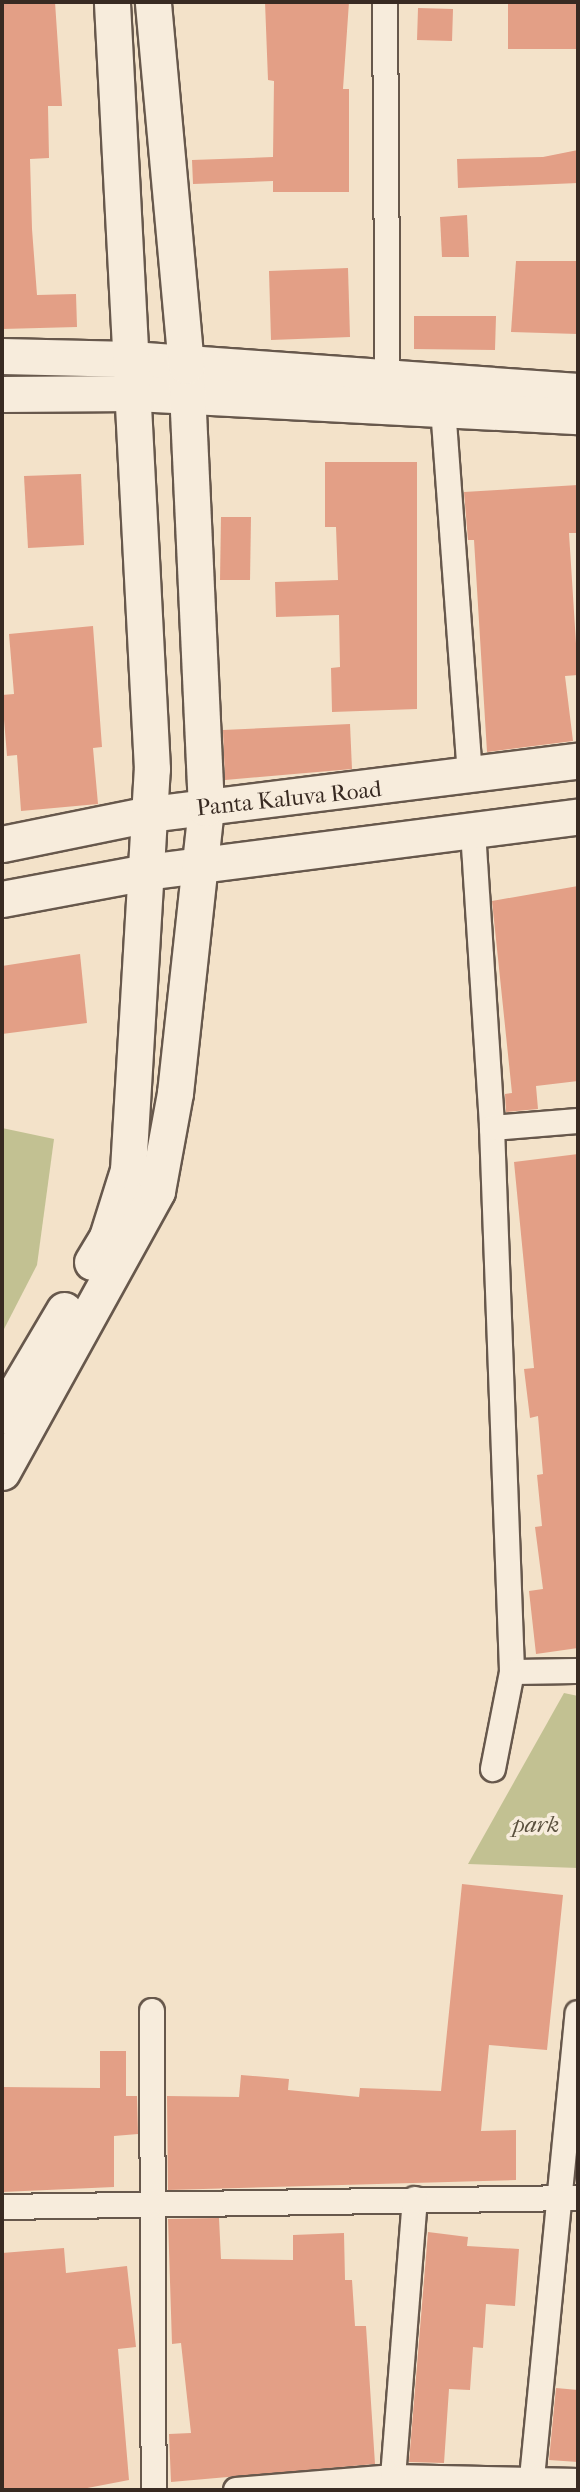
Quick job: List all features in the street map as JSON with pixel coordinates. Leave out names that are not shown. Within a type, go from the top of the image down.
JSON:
[{"type":"street","points":[[2,1415],[107,1237],[128,1170],[150,814],[152,715],[112,2]]},
{"type":"street","points":[[2,1472],[157,1191],[175,1093],[200,867],[206,808],[187,381],[153,2]]},
{"type":"street","points":[[385,2],[388,393]]},
{"type":"street","points":[[2,356],[133,376],[442,396],[578,416]]},
{"type":"street","points":[[2,394],[133,376]]},
{"type":"street","points":[[442,396],[578,391]]},
{"type":"street","points":[[442,396],[470,779]]},
{"type":"street","name":"Panta Kaluva Road","points":[[2,844],[150,814],[470,779],[578,761]]},
{"type":"street","points":[[2,899],[146,872],[578,817]]},
{"type":"street","points":[[474,831],[492,1128],[512,1672],[493,1769]]},
{"type":"street","points":[[492,1128],[578,1121]]},
{"type":"street","points":[[512,1672],[578,1671]]},
{"type":"street","points":[[152,2011],[150,2202],[154,2490]]},
{"type":"street","points":[[532,2478],[569,2197],[578,2013]]},
{"type":"street","points":[[2,2207],[150,2202],[569,2197]]},
{"type":"street","points":[[393,2483],[415,2199]]},
{"type":"street","points":[[236,2490],[532,2478],[578,2481]]},
{"type":"green space","points":[[2,1128],[54,1139],[37,1265],[2,1333]]},
{"type":"green space","name":"park","points":[[564,1693],[578,1696],[578,1868],[468,1864]]},
{"type":"building","points":[[2,2],[55,2],[62,106],[48,106],[49,158],[30,159],[32,229],[37,295],[76,294],[77,327],[2,329]]},
{"type":"building","points":[[265,2],[349,2],[343,89],[349,89],[349,192],[273,192],[273,181],[193,184],[192,160],[273,157],[274,81],[268,80]]},
{"type":"building","points":[[508,2],[578,2],[578,49],[508,49]]},
{"type":"building","points":[[418,8],[453,9],[452,41],[417,40]]},
{"type":"building","points":[[578,150],[578,183],[458,188],[457,159],[543,157]]},
{"type":"building","points":[[467,215],[469,257],[442,257],[440,217]]},
{"type":"building","points":[[516,261],[578,261],[578,334],[511,332]]},
{"type":"building","points":[[348,268],[350,337],[271,340],[269,271]]},
{"type":"building","points":[[414,316],[496,316],[495,350],[414,349]]},
{"type":"building","points":[[325,462],[417,462],[417,709],[332,712],[331,668],[340,667],[339,615],[276,617],[275,582],[338,580],[336,527],[325,527]]},
{"type":"building","points":[[81,474],[84,545],[28,548],[24,476]]},
{"type":"building","points":[[578,485],[578,533],[569,533],[578,675],[565,676],[573,741],[487,752],[474,540],[468,540],[464,492]]},
{"type":"building","points":[[221,517],[251,517],[250,580],[220,580]]},
{"type":"building","points":[[93,626],[102,747],[93,748],[98,804],[21,811],[17,755],[7,756],[2,695],[14,694],[9,634]]},
{"type":"building","points":[[350,724],[352,769],[225,780],[223,730]]},
{"type":"building","points":[[578,886],[578,1081],[536,1086],[538,1109],[506,1112],[505,1094],[512,1093],[492,901]]},
{"type":"building","points":[[80,954],[87,1023],[2,1034],[2,966]]},
{"type":"building","points":[[578,1154],[578,1648],[536,1654],[529,1591],[543,1589],[535,1527],[542,1526],[537,1475],[543,1474],[538,1416],[530,1418],[524,1369],[534,1368],[514,1162]]},
{"type":"building","points":[[462,1884],[563,1895],[547,2050],[489,2045],[481,2131],[516,2130],[516,2180],[168,2190],[167,2096],[239,2097],[241,2075],[289,2079],[288,2090],[359,2097],[360,2088],[441,2091]]},
{"type":"building","points":[[100,2051],[126,2051],[126,2096],[137,2096],[138,2134],[114,2136],[114,2187],[2,2192],[2,2087],[100,2088]]},
{"type":"building","points":[[219,2218],[221,2259],[293,2260],[293,2235],[344,2233],[345,2280],[352,2280],[355,2326],[366,2326],[375,2464],[171,2482],[169,2434],[191,2433],[181,2343],[172,2344],[168,2219]]},
{"type":"building","points":[[428,2232],[468,2237],[467,2246],[519,2249],[515,2306],[486,2304],[483,2348],[473,2347],[470,2390],[449,2389],[444,2463],[409,2462]]},
{"type":"building","points":[[64,2248],[66,2273],[127,2266],[136,2347],[118,2349],[129,2480],[77,2490],[2,2490],[2,2253]]},
{"type":"building","points":[[556,2388],[578,2390],[578,2462],[549,2460]]}]
